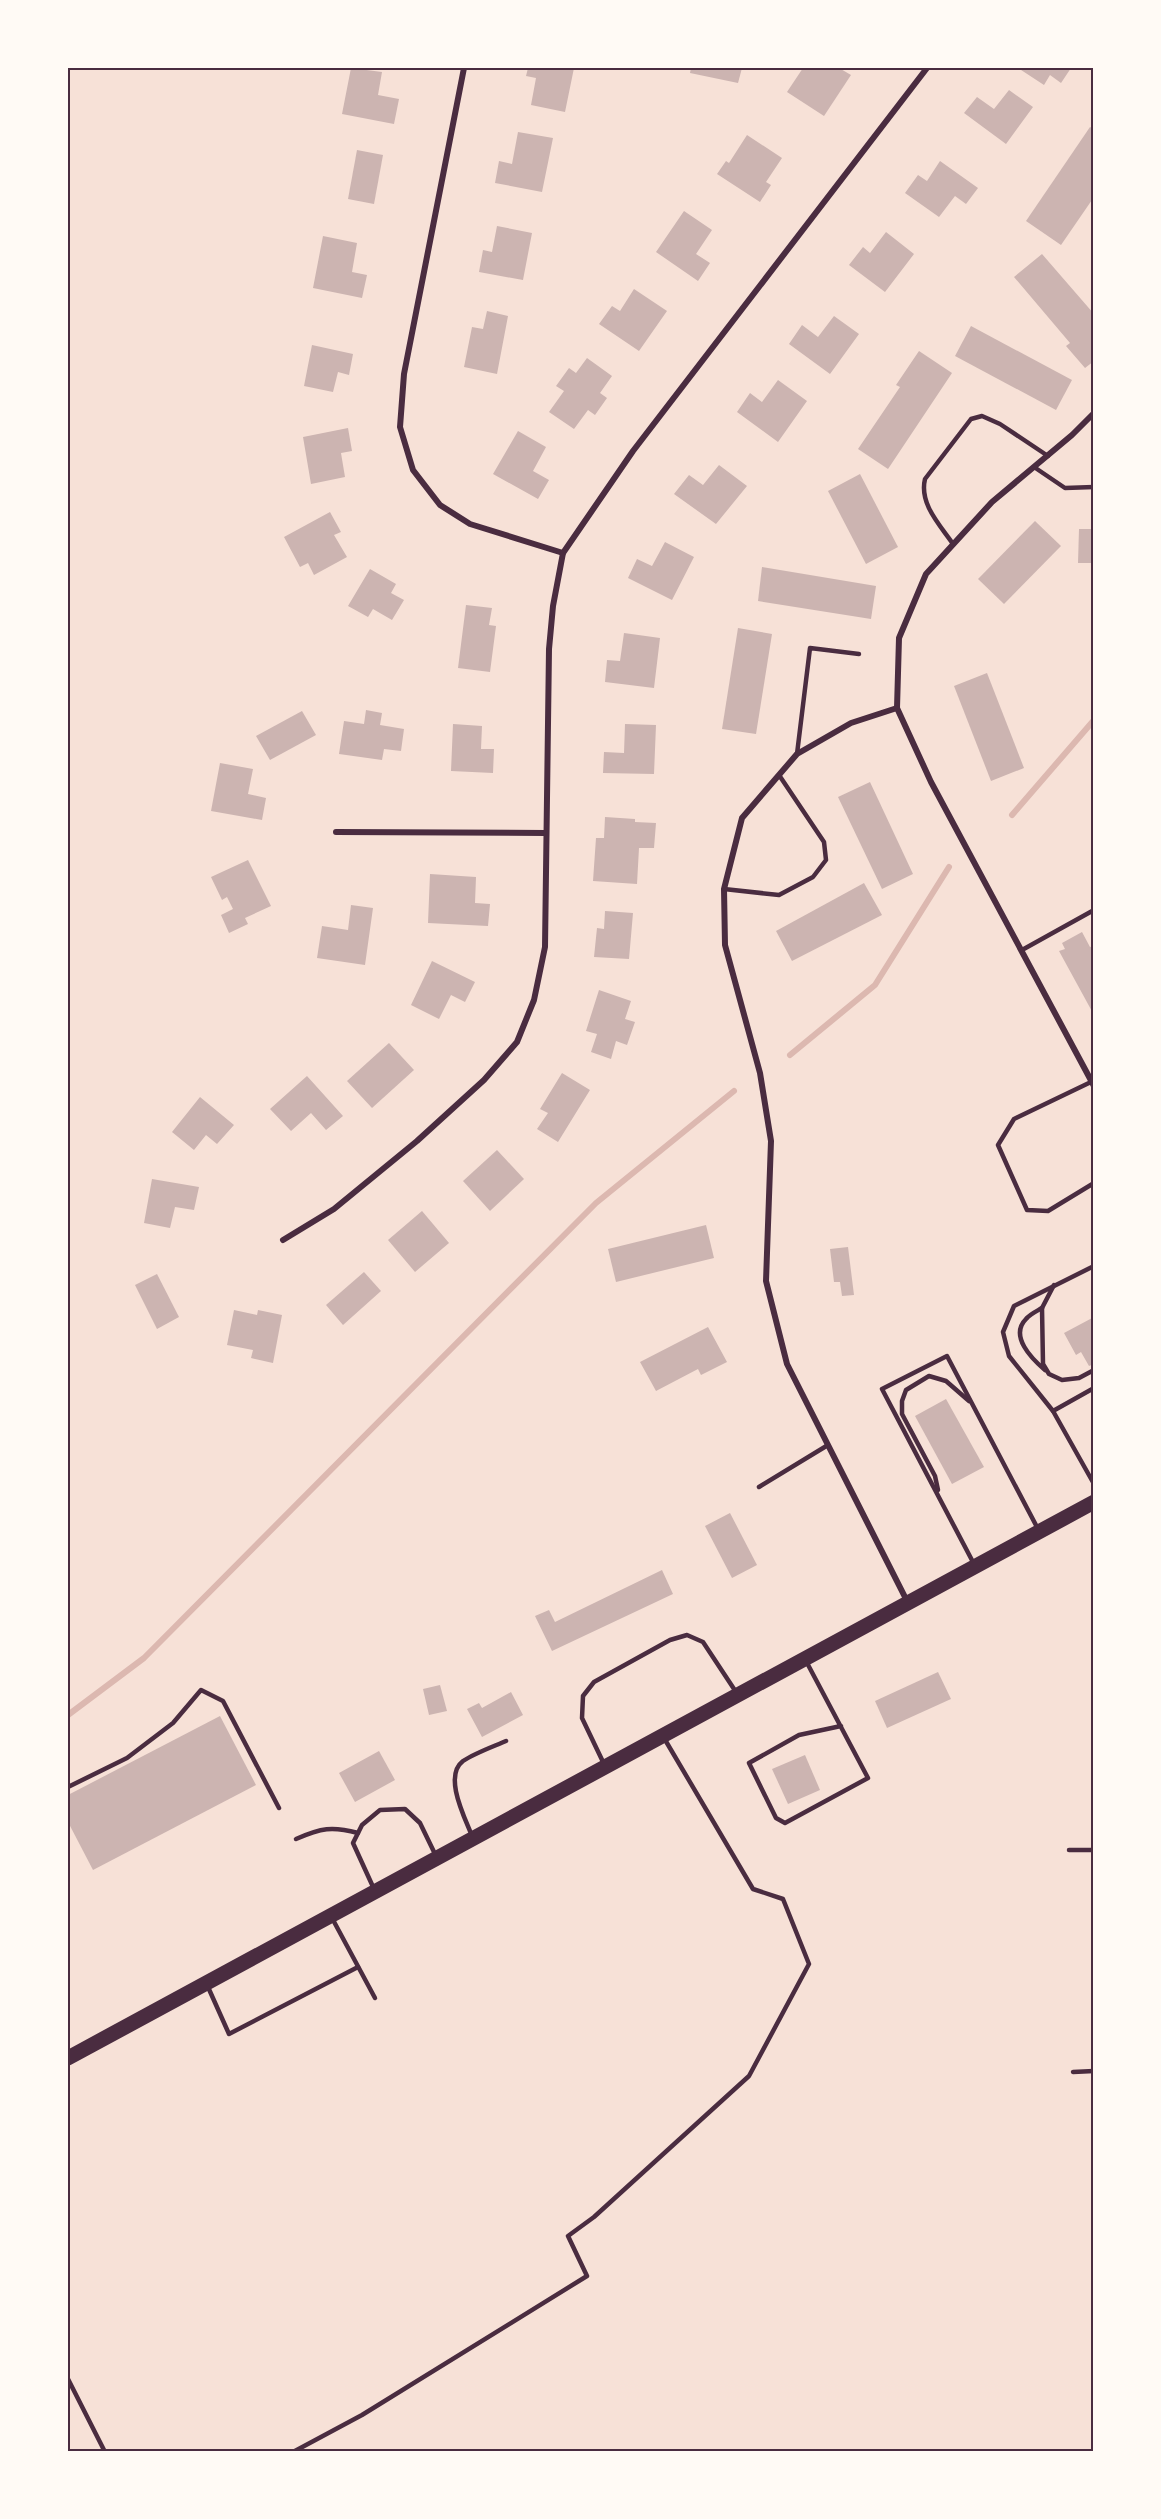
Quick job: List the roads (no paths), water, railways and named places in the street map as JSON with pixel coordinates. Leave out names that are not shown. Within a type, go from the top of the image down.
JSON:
[{"type":"main road","points":[[68,2058],[1094,1502]]},
{"type":"street","points":[[464,68],[404,374],[400,427],[413,470],[440,505],[470,524],[563,553]]},
{"type":"street","points":[[283,1240],[334,1209],[417,1141],[484,1080],[517,1042],[534,1000],[544,947],[549,649],[553,606],[563,553],[633,451],[923,69]]},
{"type":"street","points":[[1092,1084],[932,782],[897,708],[900,638],[926,574],[993,502],[1072,435],[1094,412]]},
{"type":"street","points":[[897,708],[851,723],[797,754],[742,818],[724,889],[725,945],[760,1073],[771,1141],[766,1281],[787,1364],[908,1603]]},
{"type":"street","points":[[336,832],[546,833]]},
{"type":"lane","points":[[953,544],[929,508],[923,488],[925,479],[971,419],[982,416],[1000,424],[1048,456]]},
{"type":"lane","points":[[1034,467],[1065,488],[1094,487]]},
{"type":"lane","points":[[797,754],[810,648],[859,654]]},
{"type":"lane","points":[[724,889],[779,895],[813,878],[826,860],[824,842],[779,775]]},
{"type":"lane","points":[[1022,950],[1094,910]]},
{"type":"lane","points":[[1092,1084],[1014,1119],[998,1145],[1027,1210],[1048,1211],[1094,1183]]},
{"type":"lane","points":[[1094,1266],[1014,1306],[1004,1332],[1009,1356],[1053,1412],[1094,1484]]},
{"type":"lane","points":[[1049,1374],[1043,1364],[1042,1308],[1054,1285]]},
{"type":"lane","points":[[1042,1308],[1025,1319],[1020,1332],[1023,1345],[1031,1359],[1049,1374],[1062,1380],[1079,1378],[1094,1370]]},
{"type":"lane","points":[[975,1566],[882,1389],[947,1356],[1039,1532]]},
{"type":"lane","points":[[939,1497],[935,1476],[902,1414],[902,1401],[906,1390],[929,1376],[946,1381],[971,1402]]},
{"type":"lane","points":[[1053,1412],[1094,1388]]},
{"type":"lane","points":[[759,1486],[828,1445]]},
{"type":"lane","points":[[606,1767],[582,1718],[583,1696],[594,1682],[670,1640],[687,1635],[704,1642],[738,1695]]},
{"type":"lane","points":[[805,1659],[841,1726],[868,1778],[785,1823],[776,1818],[749,1763],[799,1734],[841,1726]]},
{"type":"lane","points":[[68,1787],[127,1758],[173,1723],[201,1690],[223,1701],[279,1808]]},
{"type":"lane","points":[[293,2451],[362,2415],[587,2276],[568,2236],[594,2217],[749,2076],[809,1964],[783,1899],[753,1889],[662,1736]]},
{"type":"lane","points":[[473,1839],[454,1788],[455,1773],[462,1762],[506,1741]]},
{"type":"lane","points":[[375,1892],[353,1843],[362,1825],[380,1809],[405,1809],[420,1823],[437,1858]]},
{"type":"lane","points":[[296,1839],[318,1829],[341,1828],[358,1833]]},
{"type":"lane","points":[[1069,1850],[1094,1850]]},
{"type":"lane","points":[[330,1916],[375,1998]]},
{"type":"lane","points":[[205,1982],[229,2034],[358,1967]]},
{"type":"lane","points":[[1073,2072],[1094,2071]]},
{"type":"lane","points":[[68,2379],[105,2451]]},
{"type":"waterway","points":[[1012,815],[1094,720]]},
{"type":"waterway","points":[[790,1055],[875,985],[949,867]]},
{"type":"waterway","points":[[68,1715],[144,1658],[596,1203],[734,1091]]}]
